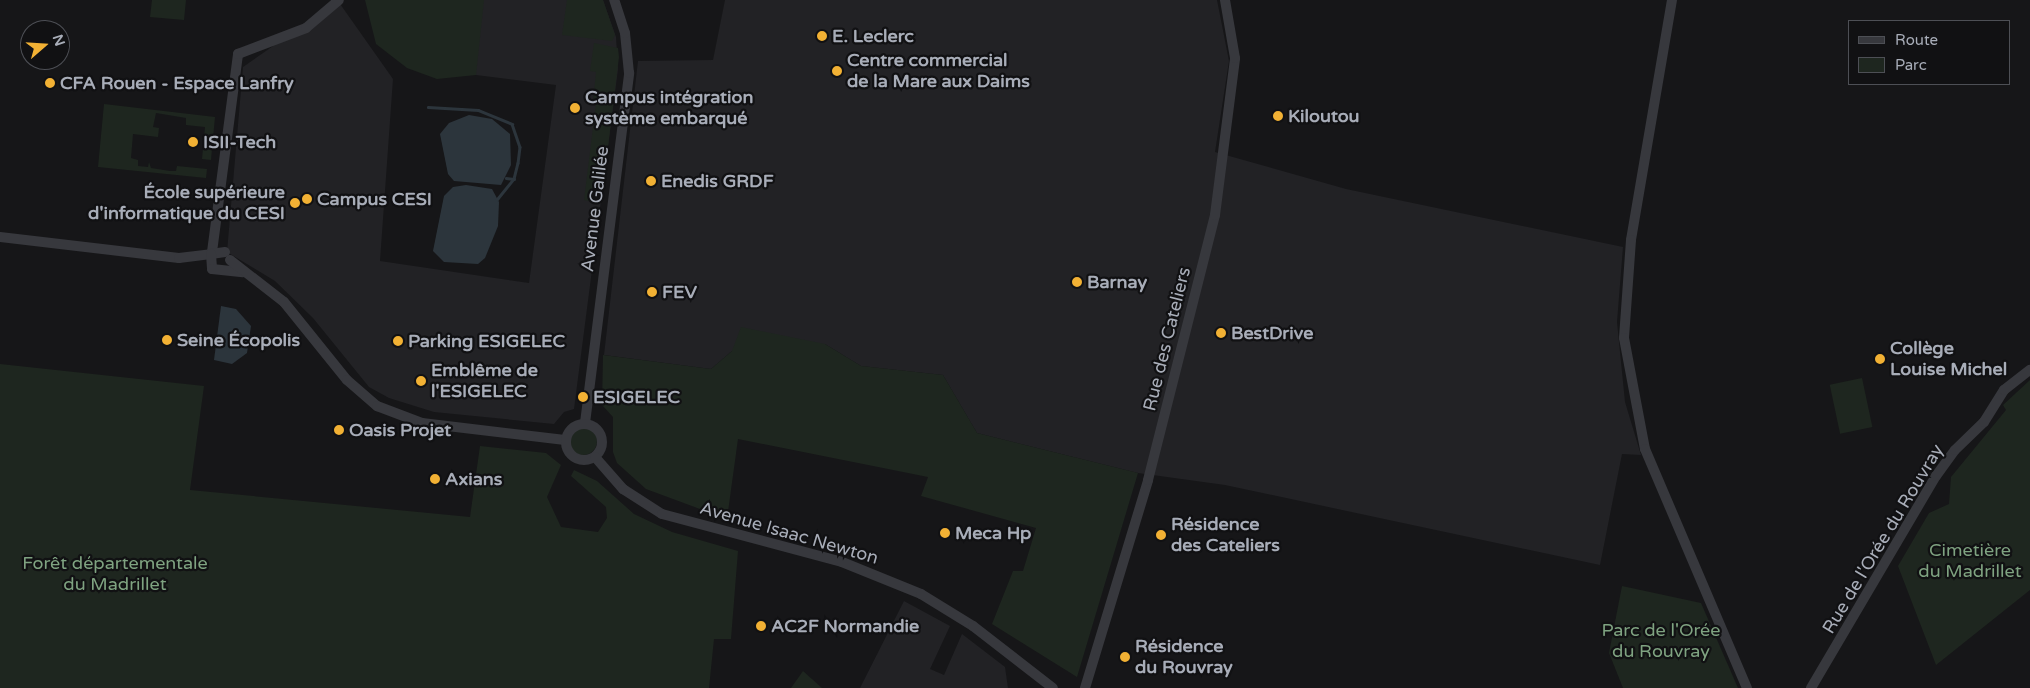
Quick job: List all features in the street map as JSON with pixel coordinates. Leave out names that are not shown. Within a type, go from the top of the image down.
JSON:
[{"type":"street","points":[[210,266],[217,232],[238,54],[297,33],[339,0]]},
{"type":"street","name":"Avenue Galilée","points":[[584,423],[629,73],[625,33],[614,0]]},
{"type":"street","name":"Rue des Cateliers","points":[[1089,685],[1150,475],[1215,215],[1235,58],[1225,0]]},
{"type":"street","points":[[1672,0],[1630,247],[1624,338],[1645,449],[1747,688]]},
{"type":"street","points":[[217,232],[228,256],[244,272],[284,302],[347,380],[376,406],[422,423],[565,440]]},
{"type":"street","points":[[0,237],[191,258],[225,270],[244,272]]},
{"type":"street","points":[[191,258],[212,253],[228,256]]},
{"type":"street","points":[[225,270],[228,256]]},
{"type":"street","name":"Rue de l'Orée du Rouvray","points":[[1811,688],[1936,476],[1955,450],[1984,422],[2004,390],[2030,370]]},
{"type":"street","points":[[584,423],[600,434],[602,446],[595,457],[575,458],[565,440],[570,429],[584,423]]},
{"type":"street","name":"Avenue Isaac Newton","points":[[595,457],[624,489],[662,514],[842,562],[921,594],[973,626],[1053,688]]},
{"type":"shaded area","points":[[375,0],[603,0],[616,37],[618,69],[574,409],[564,412],[554,424],[434,412],[389,398],[369,387],[313,318],[275,281],[227,252],[243,67],[338,1],[393,79],[380,261],[529,283],[556,85],[476,75]]},
{"type":"shaded area","points":[[725,0],[1217,0],[1229,61],[1215,152],[1346,189],[1623,247],[1617,322],[1625,402],[1641,455],[1622,454],[1600,565],[1225,485],[1138,473],[977,433],[943,375],[861,366],[825,344],[732,351],[711,369],[604,355],[638,61],[713,60]]},
{"type":"shaded area","points":[[469,115],[492,119],[510,134],[511,165],[501,185],[454,181],[448,174],[440,134],[449,123]]},
{"type":"shaded area","points":[[466,185],[492,189],[499,202],[498,226],[485,258],[478,264],[444,262],[433,251],[444,196],[453,187]]},
{"type":"shaded area","points":[[221,306],[236,309],[251,326],[247,353],[232,364],[214,360]]},
{"type":"shaded area","points":[[904,601],[950,626],[930,669],[944,675],[962,634],[1005,667],[1008,688],[860,688]]},
{"type":"green space","points":[[152,0],[186,0],[184,20],[150,17]]},
{"type":"green space","points":[[365,0],[484,0],[476,75],[437,79],[407,68],[376,44]]},
{"type":"green space","points":[[567,0],[603,0],[615,35],[612,41],[562,35]]},
{"type":"green space","points":[[594,43],[618,48],[619,57],[602,196],[593,202],[584,200],[596,103],[593,102],[596,72],[590,71]]},
{"type":"green space","points":[[104,104],[215,117],[211,160],[202,159],[205,127],[186,125],[186,118],[156,113],[153,127],[159,128],[158,137],[133,134],[131,158],[138,160],[138,166],[148,167],[149,162],[151,168],[170,171],[176,171],[177,166],[207,169],[206,178],[98,167]]},
{"type":"green space","points":[[741,327],[825,344],[861,366],[943,375],[977,433],[1138,473],[1077,677],[992,624],[1013,571],[1023,571],[1036,528],[921,496],[928,477],[738,439],[727,519],[646,489],[617,463],[613,452],[613,417],[602,405],[603,355],[711,369],[732,351]]},
{"type":"green space","name":"Forêt départementale du Madrillet","points":[[0,364],[204,386],[190,490],[470,517],[480,446],[546,453],[561,465],[547,497],[561,527],[598,532],[607,518],[606,507],[571,476],[574,470],[597,481],[634,514],[672,532],[738,551],[731,639],[714,639],[709,688],[0,688]]},
{"type":"green space","points":[[1862,378],[1872,427],[1840,434],[1830,385]]},
{"type":"green space","name":"Cimetière du Madrillet","points":[[2030,380],[2030,590],[1936,665],[1898,566],[1929,513],[1949,504],[1951,477],[2006,410],[2003,405]]},
{"type":"green space","points":[[583,427],[593,431],[597,441],[593,451],[583,455],[573,451],[569,441],[573,431]]},
{"type":"green space","name":"Parc de l'Orée du Rouvray","points":[[1622,586],[1701,603],[1738,688],[1623,688],[1609,653]]},
{"type":"green space","points":[[803,671],[822,688],[791,688]]},
{"type":"waterway","points":[[428,107],[478,110],[512,124],[520,147],[518,163],[514,179],[498,199]]},
{"type":"waterway","points":[[506,178],[514,179]]},
{"type":"place","name":"E. Leclerc","points":[[822,36]]},
{"type":"place","name":"Centre commercial de la Mare aux Daims","points":[[837,71]]},
{"type":"place","name":"CFA Rouen - Espace Lanfry","points":[[50,83]]},
{"type":"place","name":"Campus intégration système embarqué","points":[[575,108]]},
{"type":"place","name":"Kiloutou","points":[[1278,116]]},
{"type":"place","name":"ISII-Tech","points":[[193,142]]},
{"type":"place","name":"Enedis GRDF","points":[[651,181]]},
{"type":"place","name":"Campus CESI","points":[[307,199]]},
{"type":"place","name":"École supérieure d'informatique du CESI","points":[[295,203]]},
{"type":"place","name":"Barnay","points":[[1077,282]]},
{"type":"place","name":"FEV","points":[[652,292]]},
{"type":"place","name":"BestDrive","points":[[1221,333]]},
{"type":"place","name":"Seine Écopolis","points":[[167,340]]},
{"type":"place","name":"Parking ESIGELEC","points":[[398,341]]},
{"type":"place","name":"Collège Louise Michel","points":[[1880,359]]},
{"type":"place","name":"Emblême de l'ESIGELEC","points":[[421,381]]},
{"type":"place","name":"ESIGELEC","points":[[583,397]]},
{"type":"place","name":"Oasis Projet","points":[[339,430]]},
{"type":"place","name":"Axians","points":[[435,479]]},
{"type":"place","name":"Meca Hp","points":[[945,533]]},
{"type":"place","name":"Résidence des Cateliers","points":[[1161,535]]},
{"type":"place","name":"AC2F Normandie","points":[[761,626]]},
{"type":"place","name":"Résidence du Rouvray","points":[[1125,657]]}]
